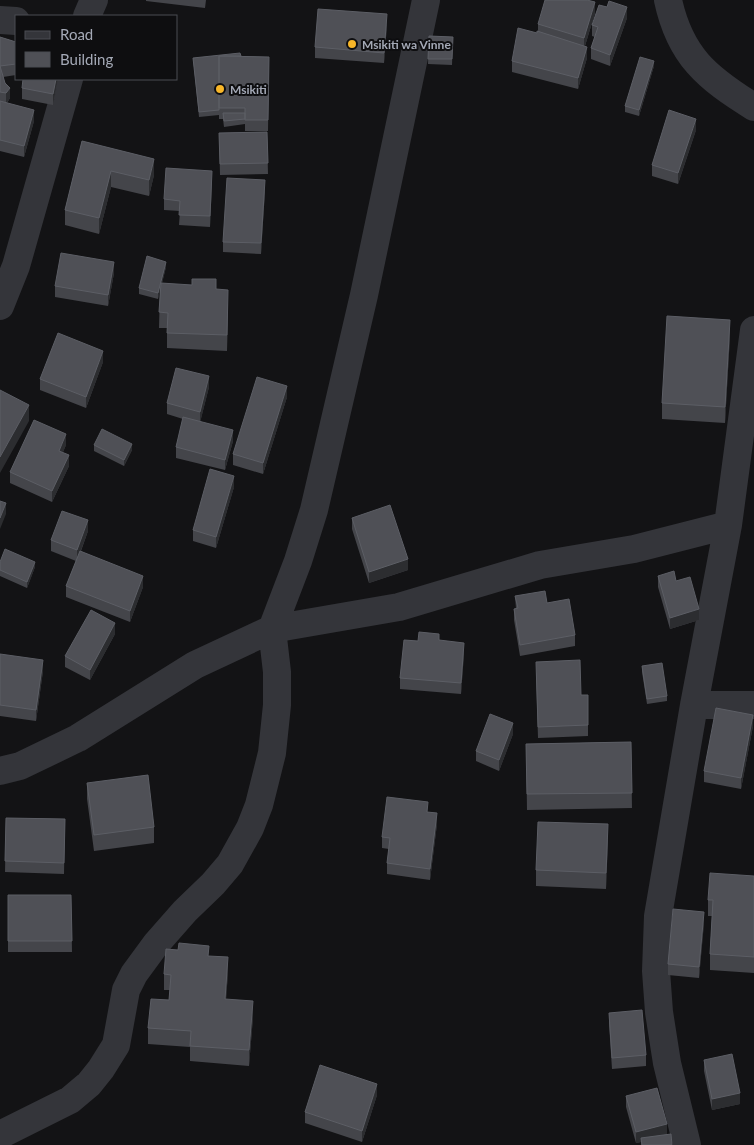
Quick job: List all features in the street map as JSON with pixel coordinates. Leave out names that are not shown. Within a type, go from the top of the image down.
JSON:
[{"type":"street","points":[[87,15],[94,0]]},
{"type":"street","points":[[3,1135],[70,1100],[89,1084],[101,1069],[116,1045],[126,990],[134,974],[185,911],[213,884],[238,852],[259,805],[272,753],[277,705],[277,672],[272,629],[298,561],[314,510],[364,295],[426,0]]},
{"type":"street","points":[[668,0],[680,39],[700,67],[725,89],[754,107]]},
{"type":"street","points":[[0,20],[15,21]]},
{"type":"street","points":[[0,306],[16,266],[68,80]]},
{"type":"street","points":[[687,1145],[667,1063],[659,1012],[656,971],[658,916],[694,705],[728,525],[754,330]]},
{"type":"street","points":[[0,771],[20,766],[78,738],[195,665],[272,629],[399,607],[540,565],[634,549],[728,525]]},
{"type":"street","points":[[694,705],[754,705]]},
{"type":"building","points":[[545,0],[587,0],[595,2],[584,38],[538,24]]},
{"type":"building","points":[[609,1],[627,7],[610,55],[591,48],[598,27],[592,25],[599,5],[607,7]]},
{"type":"building","points":[[318,9],[387,14],[384,53],[315,47]]},
{"type":"building","points":[[518,28],[537,33],[537,31],[587,47],[578,78],[512,61]]},
{"type":"building","points":[[429,36],[453,37],[452,59],[428,59]]},
{"type":"building","points":[[0,37],[15,42],[15,64],[0,66]]},
{"type":"building","points":[[240,53],[241,56],[219,56],[219,110],[199,112],[193,58]]},
{"type":"building","points":[[219,56],[269,57],[268,120],[245,120],[245,108],[219,108]]},
{"type":"building","points":[[640,57],[654,61],[639,110],[625,106]]},
{"type":"building","points":[[0,66],[5,83],[10,88],[6,93],[0,92]]},
{"type":"building","points":[[23,80],[56,80],[53,94],[22,88]]},
{"type":"building","points":[[0,101],[34,110],[24,146],[0,140]]},
{"type":"building","points":[[669,110],[696,119],[678,173],[652,165]]},
{"type":"building","points":[[223,113],[245,113],[245,119],[224,121]]},
{"type":"building","points":[[267,132],[268,163],[220,164],[219,133]]},
{"type":"building","points":[[82,141],[154,159],[149,180],[111,171],[99,218],[65,210]]},
{"type":"building","points":[[166,168],[212,171],[210,216],[179,215],[180,201],[164,199]]},
{"type":"building","points":[[227,178],[265,180],[261,243],[223,242]]},
{"type":"building","points":[[61,253],[114,262],[108,295],[55,286]]},
{"type":"building","points":[[147,256],[166,262],[158,293],[139,288]]},
{"type":"building","points":[[192,279],[216,279],[216,289],[228,290],[227,335],[167,333],[168,313],[159,312],[161,283],[192,285]]},
{"type":"building","points":[[667,316],[730,320],[725,407],[662,403]]},
{"type":"building","points":[[58,333],[103,351],[86,397],[40,379]]},
{"type":"building","points":[[176,368],[209,376],[200,412],[167,403]]},
{"type":"building","points":[[257,377],[287,386],[263,463],[233,454]]},
{"type":"building","points":[[0,390],[29,405],[0,457]]},
{"type":"building","points":[[183,417],[233,430],[225,460],[176,447]]},
{"type":"building","points":[[34,420],[66,434],[59,451],[69,455],[52,491],[10,472]]},
{"type":"building","points":[[102,429],[132,444],[124,460],[94,445]]},
{"type":"building","points":[[210,469],[234,476],[216,537],[193,530]]},
{"type":"building","points":[[0,501],[6,503],[0,518]]},
{"type":"building","points":[[390,505],[408,559],[369,572],[352,518]]},
{"type":"building","points":[[62,511],[88,520],[77,550],[51,540]]},
{"type":"building","points":[[5,549],[35,562],[27,582],[0,570],[0,562]]},
{"type":"building","points":[[80,551],[143,576],[130,611],[66,586]]},
{"type":"building","points":[[674,571],[676,581],[690,577],[699,609],[670,618],[658,576]]},
{"type":"building","points":[[545,591],[547,603],[569,599],[575,635],[520,645],[514,609],[518,608],[515,596]]},
{"type":"building","points":[[91,610],[115,623],[90,670],[65,656]]},
{"type":"building","points":[[419,632],[439,634],[439,640],[464,643],[461,683],[400,678],[404,640],[418,641]]},
{"type":"building","points":[[0,654],[43,660],[36,710],[0,705]]},
{"type":"building","points":[[580,660],[581,695],[588,695],[588,725],[538,727],[536,662]]},
{"type":"building","points":[[662,663],[667,696],[647,699],[642,666]]},
{"type":"building","points":[[716,708],[753,715],[741,778],[704,771]]},
{"type":"building","points":[[490,714],[513,723],[499,760],[476,751]]},
{"type":"building","points":[[631,742],[632,793],[527,794],[526,744]]},
{"type":"building","points":[[148,775],[154,827],[94,835],[87,783]]},
{"type":"building","points":[[387,797],[428,802],[427,812],[437,813],[430,869],[387,863],[390,838],[382,837]]},
{"type":"building","points":[[6,818],[65,819],[64,863],[5,861]]},
{"type":"building","points":[[538,822],[608,824],[606,873],[536,870]]},
{"type":"building","points":[[710,873],[754,876],[754,957],[710,954],[713,900],[708,900]]},
{"type":"building","points":[[8,895],[71,895],[72,941],[8,941]]},
{"type":"building","points":[[673,909],[704,912],[699,967],[668,964]]},
{"type":"building","points":[[179,943],[209,946],[208,956],[228,957],[225,999],[253,1001],[249,1050],[190,1046],[191,1031],[148,1028],[151,999],[169,1000],[171,975],[164,974],[166,949],[178,950]]},
{"type":"building","points":[[642,1010],[646,1055],[612,1058],[609,1013]]},
{"type":"building","points":[[732,1054],[740,1093],[712,1099],[704,1060]]},
{"type":"building","points":[[320,1065],[377,1084],[362,1131],[305,1112]]},
{"type":"building","points":[[657,1088],[667,1124],[636,1132],[626,1096]]},
{"type":"building","points":[[671,1134],[672,1145],[642,1145],[641,1138]]},
{"type":"place","name":"Msikiti wa Vinne","points":[[352,44]]},
{"type":"place","name":"Msikiti","points":[[220,89]]}]
